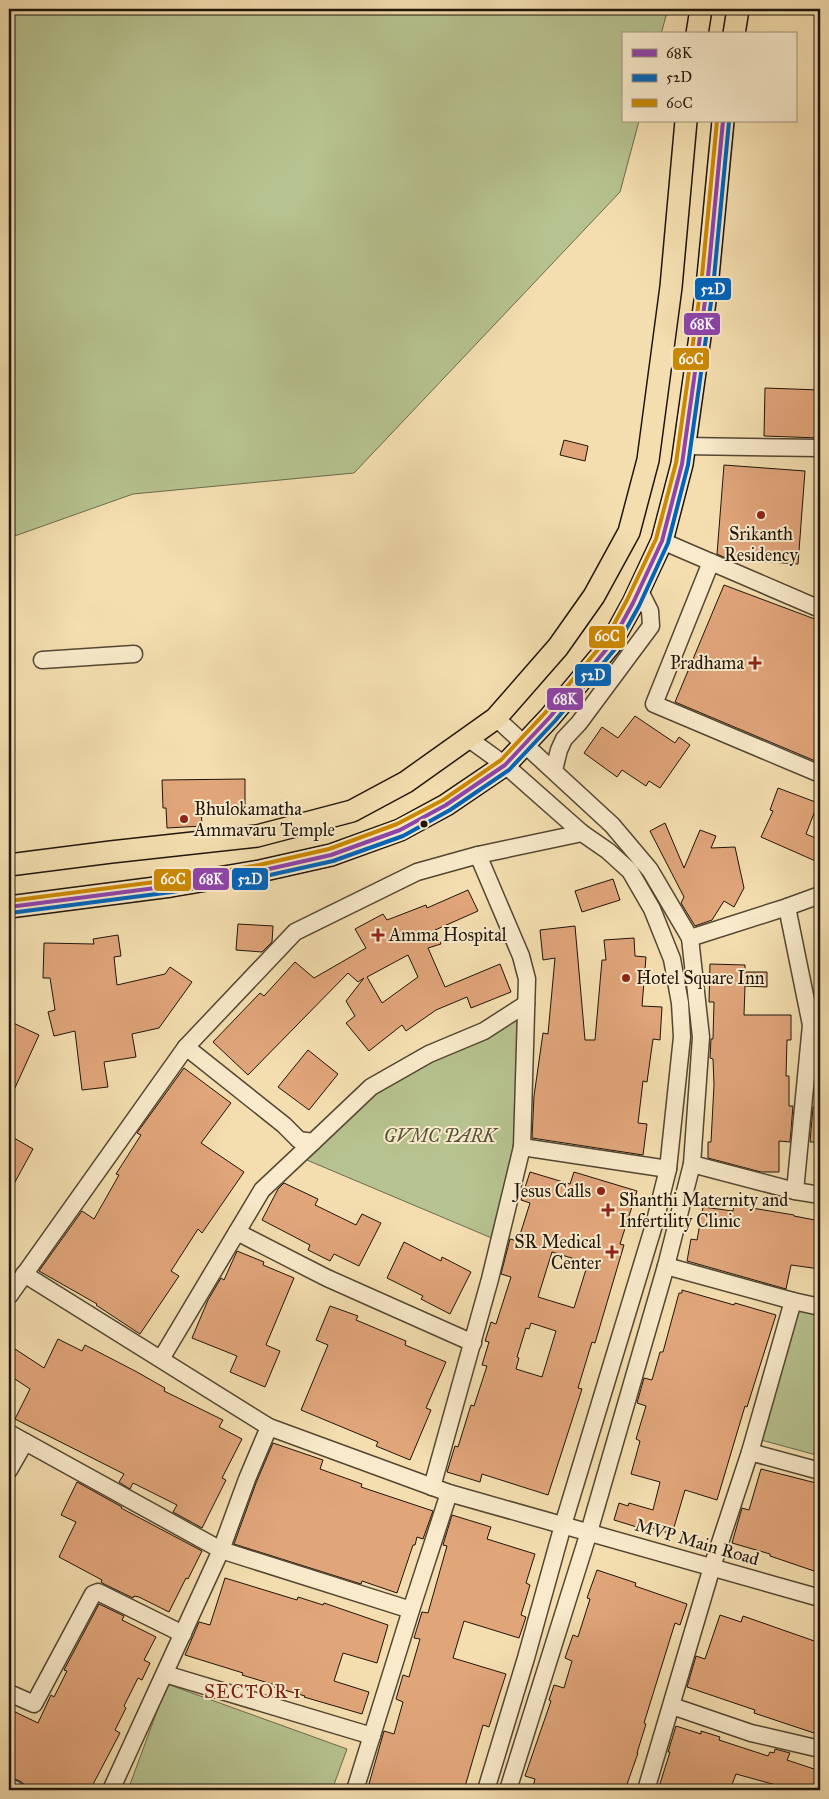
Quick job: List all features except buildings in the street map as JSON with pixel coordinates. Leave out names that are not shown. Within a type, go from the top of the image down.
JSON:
[{"type":"main road","points":[[697,32],[701,9]]},
{"type":"main road","points":[[734,32],[738,9]]},
{"type":"main road","points":[[9,865],[257,836],[352,811],[406,782],[496,718],[558,647],[594,596],[629,532],[648,460],[671,287],[686,122]]},
{"type":"main road","points":[[9,907],[171,886],[260,871],[331,855],[400,830],[446,805],[505,765],[550,717],[610,645],[662,541],[685,446],[707,287],[723,122]]},
{"type":"street","points":[[685,446],[820,448]]},
{"type":"street","points":[[662,541],[820,610]]},
{"type":"street","points":[[711,562],[654,704],[820,774]]},
{"type":"street","points":[[554,770],[558,750],[564,739],[579,723],[651,626],[650,611],[639,589]]},
{"type":"street","points":[[42,660],[134,654]]},
{"type":"street","points":[[496,718],[612,825],[650,870],[690,938],[701,1037],[692,1164],[666,1266],[589,1532],[508,1790]]},
{"type":"street","points":[[469,738],[505,765],[582,833],[608,851],[630,872],[652,909],[672,959],[680,1003],[682,1037],[668,1169],[654,1225],[563,1524],[526,1658],[486,1790]]},
{"type":"street","points":[[9,1296],[186,1047],[295,932],[417,872],[478,855],[582,833]]},
{"type":"street","points":[[432,1487],[490,1279],[522,1147],[527,979],[521,956],[478,855]]},
{"type":"street","points":[[690,938],[820,895]]},
{"type":"street","points":[[787,907],[816,1024],[795,1191]]},
{"type":"street","points":[[162,1359],[262,1190],[371,1087],[429,1054],[484,1031],[526,1004]]},
{"type":"street","points":[[186,1047],[284,1125],[299,1140],[313,1142]]},
{"type":"street","points":[[522,1147],[668,1169]]},
{"type":"street","points":[[692,1164],[820,1196]]},
{"type":"street","points":[[237,1232],[327,1278],[473,1342]]},
{"type":"street","points":[[666,1266],[820,1307]]},
{"type":"street","name":"MVP Main Road","points":[[24,1274],[269,1426],[449,1493],[820,1598]]},
{"type":"street","points":[[646,1790],[712,1567],[750,1452],[793,1301]]},
{"type":"street","points":[[111,1790],[221,1550],[269,1426]]},
{"type":"street","points":[[9,1433],[221,1550],[411,1610]]},
{"type":"street","points":[[9,1470],[25,1442]]},
{"type":"street","points":[[750,1452],[820,1471]]},
{"type":"street","points":[[355,1790],[449,1493]]},
{"type":"street","points":[[9,1693],[34,1704],[93,1594],[98,1592],[183,1634]]},
{"type":"street","points":[[165,1674],[372,1736]]},
{"type":"street","points":[[672,1706],[751,1733],[820,1749]]},
{"type":"street","points":[[9,1787],[16,1790]]},
{"type":"green space","points":[[9,9],[668,9],[662,32],[622,32],[622,122],[639,122],[620,192],[354,473],[133,494],[9,538]]},
{"type":"green space","name":"GVMC PARK","points":[[523,1010],[516,1133],[494,1239],[302,1158],[371,1091]]},
{"type":"green space","points":[[797,1308],[820,1314],[820,1456],[761,1440]]},
{"type":"green space","points":[[167,1684],[347,1749],[332,1790],[128,1790]]},
{"type":"transit line","name":"60C","points":[[9,901],[170,880],[259,865],[329,849],[397,824],[443,800],[501,760],[545,713],[605,641],[656,539],[676,463],[701,286],[717,122]]},
{"type":"transit line","name":"68K","points":[[9,907],[171,886],[260,871],[331,855],[400,830],[446,805],[505,765],[550,717],[610,645],[633,603],[662,541],[682,464],[707,287],[723,122]]},
{"type":"transit line","name":"52D","points":[[10,913],[172,892],[261,877],[333,861],[403,836],[450,810],[509,770],[555,721],[615,649],[639,606],[668,543],[688,465],[713,288],[729,122]]},
{"type":"place","name":"Srikanth Residency","points":[[761,515]]},
{"type":"place","name":"Pradhama","points":[[755,663]]},
{"type":"place","name":"Bhulokamatha Ammavaru Temple","points":[[184,819]]},
{"type":"place","name":"Amma Hospital","points":[[378,935]]},
{"type":"place","name":"Hotel Square Inn","points":[[626,978]]},
{"type":"place","name":"Jesus Calls","points":[[601,1191]]},
{"type":"place","name":"Shanthi Maternity and Infertility Clinic","points":[[608,1210]]},
{"type":"place","name":"SR Medical Center","points":[[612,1252]]},
{"type":"district","name":"SECTOR 1","points":[[253,1691]]}]
